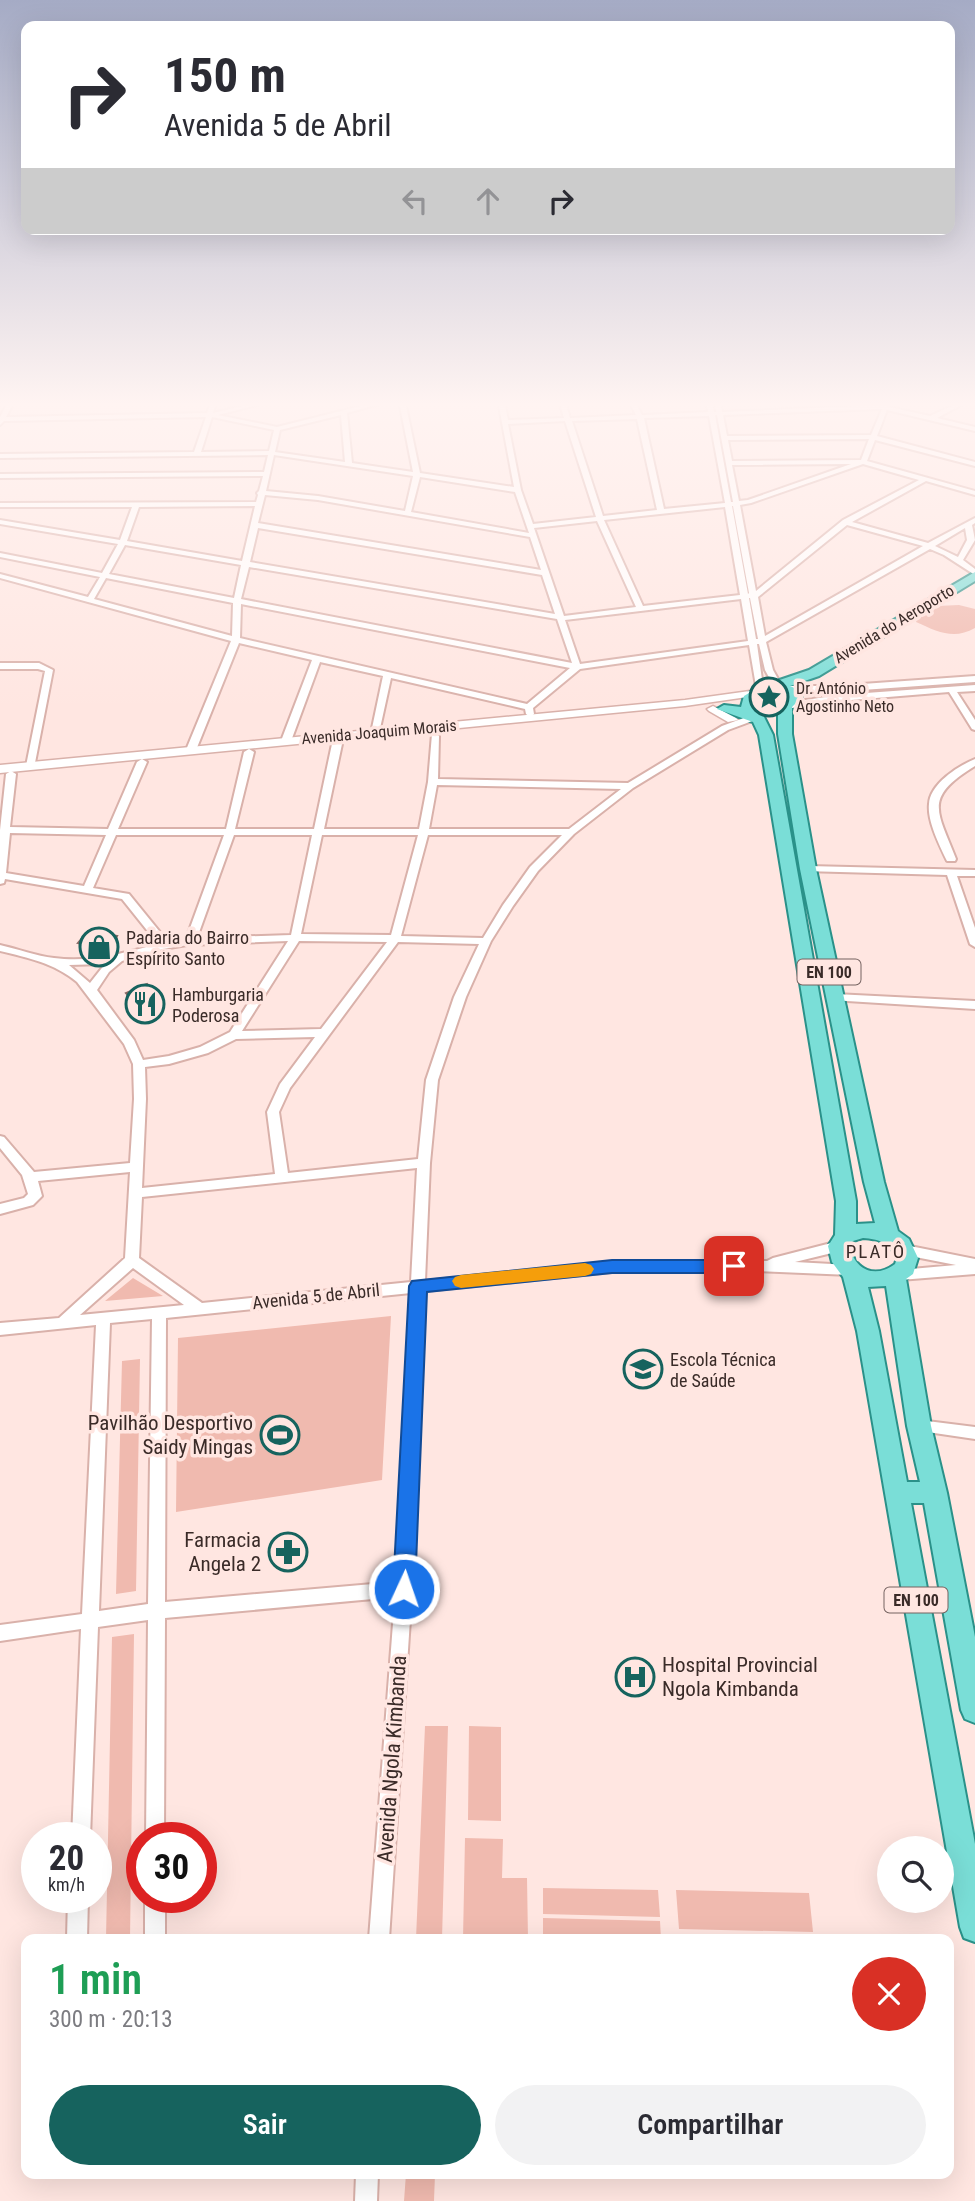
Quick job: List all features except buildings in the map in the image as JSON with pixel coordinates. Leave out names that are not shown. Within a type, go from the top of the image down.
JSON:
[{"type":"main road","name":"Avenida do Aeroporto","points":[[814,673],[975,575]]},
{"type":"main road","points":[[759,706],[814,673]]},
{"type":"main road","points":[[759,706],[814,673]]},
{"type":"main road","name":"EN 100","points":[[759,706],[785,734],[809,872],[874,1182],[897,1242],[908,1259],[906,1268],[898,1276],[919,1426],[935,1493],[975,1710]]},
{"type":"main road","name":"EN 100","points":[[759,706],[846,1201],[842,1262],[851,1271],[868,1331],[975,1927]]},
{"type":"main road","points":[[843,1241],[870,1230],[897,1242]]},
{"type":"main road","points":[[851,1271],[870,1279],[898,1276]]},
{"type":"main road","points":[[897,1492],[935,1493]]},
{"type":"street","points":[[90,600],[123,542],[136,504]]},
{"type":"street","points":[[0,505],[260,504],[237,600],[236,640],[191,750]]},
{"type":"street","points":[[352,504],[534,536]]},
{"type":"street","points":[[408,512],[410,504]]},
{"type":"street","points":[[523,504],[563,618],[577,667]]},
{"type":"street","points":[[595,504],[640,608]]},
{"type":"street","points":[[659,504],[661,513]]},
{"type":"street","points":[[530,526],[739,504],[769,670],[759,706]]},
{"type":"street","points":[[0,522],[563,618],[756,595],[846,522],[880,504]]},
{"type":"street","points":[[728,505],[759,706]]},
{"type":"street","points":[[846,522],[929,547],[960,561],[975,575]]},
{"type":"street","points":[[0,555],[577,667],[762,640],[971,522]]},
{"type":"street","points":[[960,561],[971,540],[971,522]]},
{"type":"street","points":[[255,525],[547,573]]},
{"type":"street","points":[[0,576],[236,640],[387,675],[530,713],[577,667]]},
{"type":"street","points":[[286,741],[317,659]]},
{"type":"street","points":[[0,666],[39,666],[49,670],[31,766]]},
{"type":"street","points":[[375,733],[387,675]]},
{"type":"street","points":[[759,706],[834,689],[975,679]]},
{"type":"street","points":[[759,706],[975,688]]},
{"type":"street","points":[[952,690],[975,727]]},
{"type":"street","name":"Avenida Joaquim Morais","points":[[4,772],[31,766],[375,733],[530,713],[759,706]]},
{"type":"street","name":"Avenida Joaquim Morais","points":[[4,772],[759,706]]},
{"type":"street","name":"Avenida Ngola Kimbanda","points":[[379,1934],[404,1589],[424,1163],[432,1080],[460,997],[486,941],[534,869],[571,832],[631,786],[759,706]]},
{"type":"street","points":[[282,1178],[273,1112],[284,1087],[395,939],[424,831],[433,782],[435,736]]},
{"type":"street","points":[[234,1034],[295,939],[337,744]]},
{"type":"street","points":[[191,941],[230,831],[249,752]]},
{"type":"street","points":[[88,888],[142,762]]},
{"type":"street","points":[[951,859],[933,806],[935,797],[942,787],[975,762]]},
{"type":"street","points":[[4,772],[5,830],[1,879],[88,888],[125,896],[164,944]]},
{"type":"street","points":[[433,782],[631,786]]},
{"type":"street","points":[[5,830],[571,832]]},
{"type":"street","points":[[809,872],[952,876],[975,873]]},
{"type":"street","points":[[952,876],[975,881]]},
{"type":"street","points":[[952,876],[975,944]]},
{"type":"street","points":[[0,948],[57,961],[87,963],[118,958],[164,944],[191,941],[486,941]]},
{"type":"street","points":[[91,990],[104,970],[118,958]]},
{"type":"street","points":[[57,961],[78,973],[130,1043],[139,1064],[140,1099],[132,1260],[62,1322]]},
{"type":"street","points":[[835,999],[975,1005]]},
{"type":"street","points":[[139,1064],[169,1060],[204,1050],[234,1034],[324,1033]]},
{"type":"street","points":[[0,1140],[32,1177],[35,1185],[35,1195],[28,1202],[0,1209]]},
{"type":"street","points":[[135,1193],[424,1163]]},
{"type":"street","points":[[32,1177],[137,1167]]},
{"type":"street","name":"Avenida 5 de Abril","points":[[759,1266],[843,1241]]},
{"type":"street","points":[[897,1242],[975,1266]]},
{"type":"street","points":[[132,1260],[200,1309]]},
{"type":"street","name":"Avenida 5 de Abril","points":[[0,1329],[612,1267],[759,1266],[851,1271]]},
{"type":"street","points":[[898,1276],[975,1266]]},
{"type":"street","points":[[155,1822],[159,1313]]},
{"type":"street","points":[[82,1822],[103,1318]]},
{"type":"street","points":[[919,1426],[975,1433]]},
{"type":"street","points":[[0,1633],[156,1611],[404,1589]]},
{"type":"street","points":[[76,1934],[77,1913]]},
{"type":"street","points":[[155,1913],[155,1934]]},
{"type":"street","points":[[366,2201],[367,2179]]},
{"type":"shaded area","points":[[959,605],[975,609],[975,628],[967,632],[953,634],[916,622],[918,617],[937,606]]},
{"type":"shaded area","points":[[133,1278],[163,1296],[105,1301]]},
{"type":"shaded area","name":"Pavilhão Desportivo Saidy Mingas","points":[[391,1316],[382,1480],[176,1512],[178,1338]]},
{"type":"shaded area","points":[[140,1359],[136,1591],[116,1594],[122,1361]]},
{"type":"shaded area","points":[[134,1634],[132,1822],[126,1822],[126,1913],[130,1913],[130,1934],[106,1934],[107,1913],[112,1913],[112,1822],[108,1822],[112,1637]]},
{"type":"shaded area","points":[[425,1726],[448,1726],[442,1934],[416,1934]]},
{"type":"shaded area","points":[[469,1726],[501,1727],[501,1821],[468,1820]]},
{"type":"shaded area","points":[[465,1838],[503,1839],[502,1878],[527,1878],[528,1934],[463,1934]]},
{"type":"shaded area","points":[[543,1888],[658,1890],[660,1917],[543,1914]]},
{"type":"shaded area","points":[[676,1890],[809,1893],[813,1932],[679,1929]]},
{"type":"shaded area","points":[[543,1918],[660,1921],[661,1934],[543,1934]]},
{"type":"shaded area","points":[[406,2179],[435,2179],[434,2201],[404,2201]]},
{"type":"slow traffic","points":[[461,1281],[585,1269]]},
{"type":"place","name":"Dr. António Agostinho Neto","points":[[769,697]]},
{"type":"place","name":"Padaria do Bairro Espírito Santo","points":[[99,947]]},
{"type":"place","name":"Hamburgaria Poderosa","points":[[145,1004]]},
{"type":"place","name":"Escola Técnica de Saúde","points":[[643,1369]]},
{"type":"place","name":"Pavilhão Desportivo Saidy Mingas","points":[[280,1435]]},
{"type":"place","name":"Farmacia Angela 2","points":[[288,1552]]},
{"type":"place","name":"Hospital Provincial Ngola Kimbanda","points":[[635,1677]]},
{"type":"district","name":"PLATÔ","points":[[876,1251]]},
{"type":"route","points":[[404,1589],[418,1286],[612,1267],[734,1266]]}]
